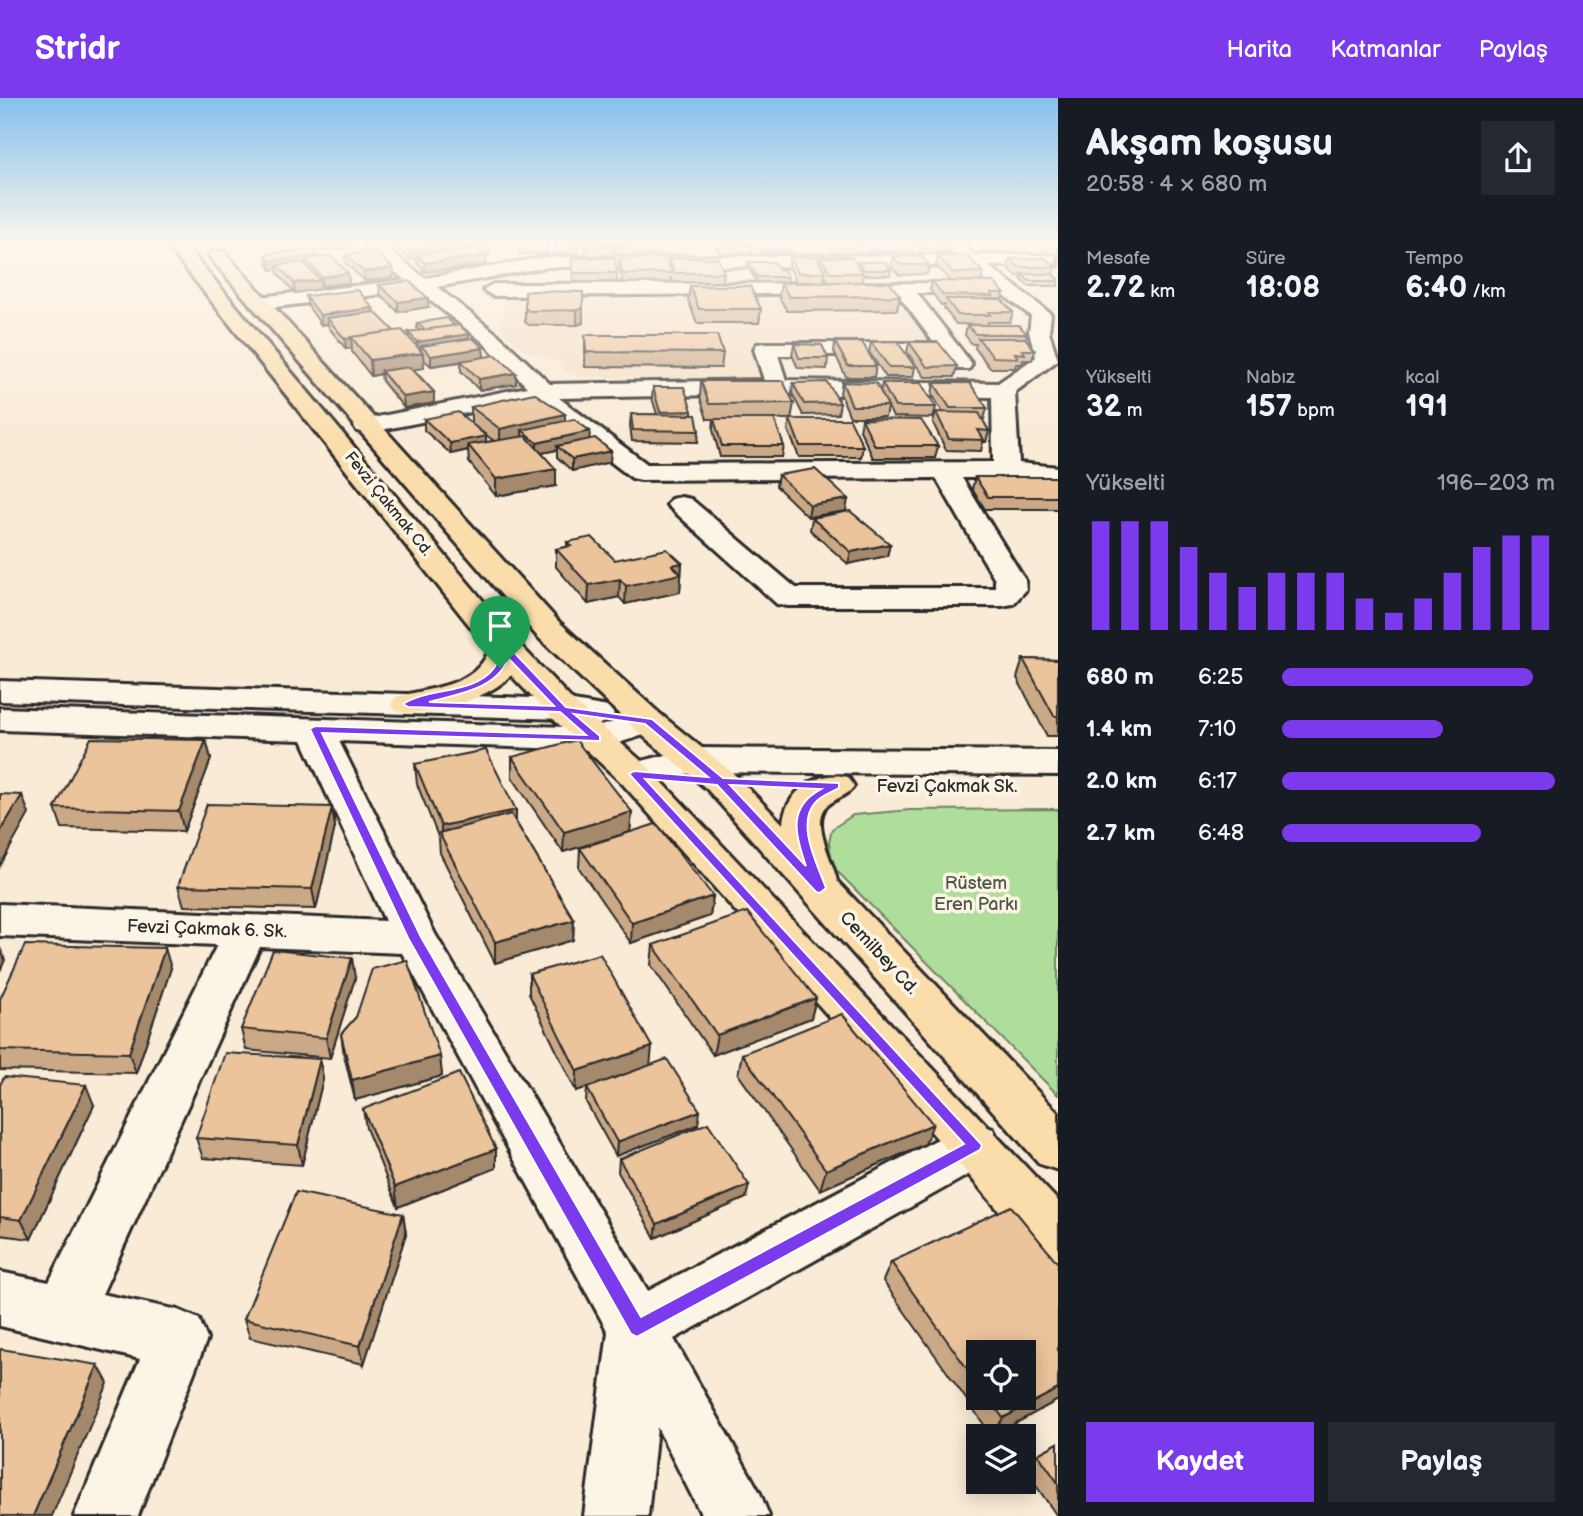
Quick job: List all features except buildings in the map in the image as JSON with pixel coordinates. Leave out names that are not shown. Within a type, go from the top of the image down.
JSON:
[{"type":"main road","name":"Fevzi Çakmak Cd.","points":[[229,310],[506,649],[562,709],[614,755]]},
{"type":"main road","name":"Fevzi Çakmak Cd.","points":[[265,310],[548,629],[682,749]]},
{"type":"main road","points":[[408,704],[465,689],[487,679],[500,668],[506,649]]},
{"type":"main road","name":"Cemilbey Cd.","points":[[682,749],[820,888],[1058,1148]]},
{"type":"main road","points":[[614,755],[975,1145],[1058,1240]]},
{"type":"main road","points":[[820,888],[806,848],[801,816],[812,798],[835,786]]},
{"type":"street","points":[[456,310],[490,338],[544,391],[551,405],[641,472],[1006,470],[1058,475]]},
{"type":"street","points":[[490,338],[491,310]]},
{"type":"street","points":[[923,310],[948,337],[973,379],[1003,390]]},
{"type":"street","points":[[366,426],[544,391],[778,387],[1003,390],[1053,359],[1046,320],[1013,332]]},
{"type":"street","points":[[778,387],[765,349],[948,337]]},
{"type":"street","points":[[1003,390],[1006,470]]},
{"type":"street","points":[[681,505],[788,597],[1002,597],[1011,590],[1010,580],[945,471]]},
{"type":"street","points":[[0,691],[562,709],[682,749]]},
{"type":"street","points":[[0,719],[315,729],[614,755],[682,749],[1058,762]]},
{"type":"street","points":[[315,729],[415,938],[637,1328],[737,1516]]},
{"type":"street","points":[[614,755],[682,749]]},
{"type":"street","name":"Fevzi Çakmak Sk.","points":[[682,749],[835,786],[1058,786]]},
{"type":"street","name":"Fevzi Çakmak 6. Sk.","points":[[0,920],[415,938]]},
{"type":"street","points":[[64,1312],[246,930]]},
{"type":"street","points":[[637,1328],[975,1145]]},
{"type":"street","points":[[0,1299],[178,1339],[106,1516]]},
{"type":"street","points":[[616,1516],[637,1328]]},
{"type":"shaded area","points":[[503,310],[915,310],[936,340],[761,342],[764,373],[762,377],[753,379],[579,377],[568,373],[558,362],[528,352],[501,332]]},
{"type":"green space","name":"Rüstem Eren Parkı","points":[[1058,809],[1058,1095],[832,866],[829,842],[832,829],[853,815],[910,810]]},
{"type":"route","points":[[500,668],[487,679],[465,689],[408,704],[562,709],[648,722],[720,781],[820,888],[806,848],[801,816],[812,798],[835,786],[720,781],[634,774],[975,1145],[637,1328],[415,938],[315,729],[596,739],[562,709],[506,649],[500,668]]}]
